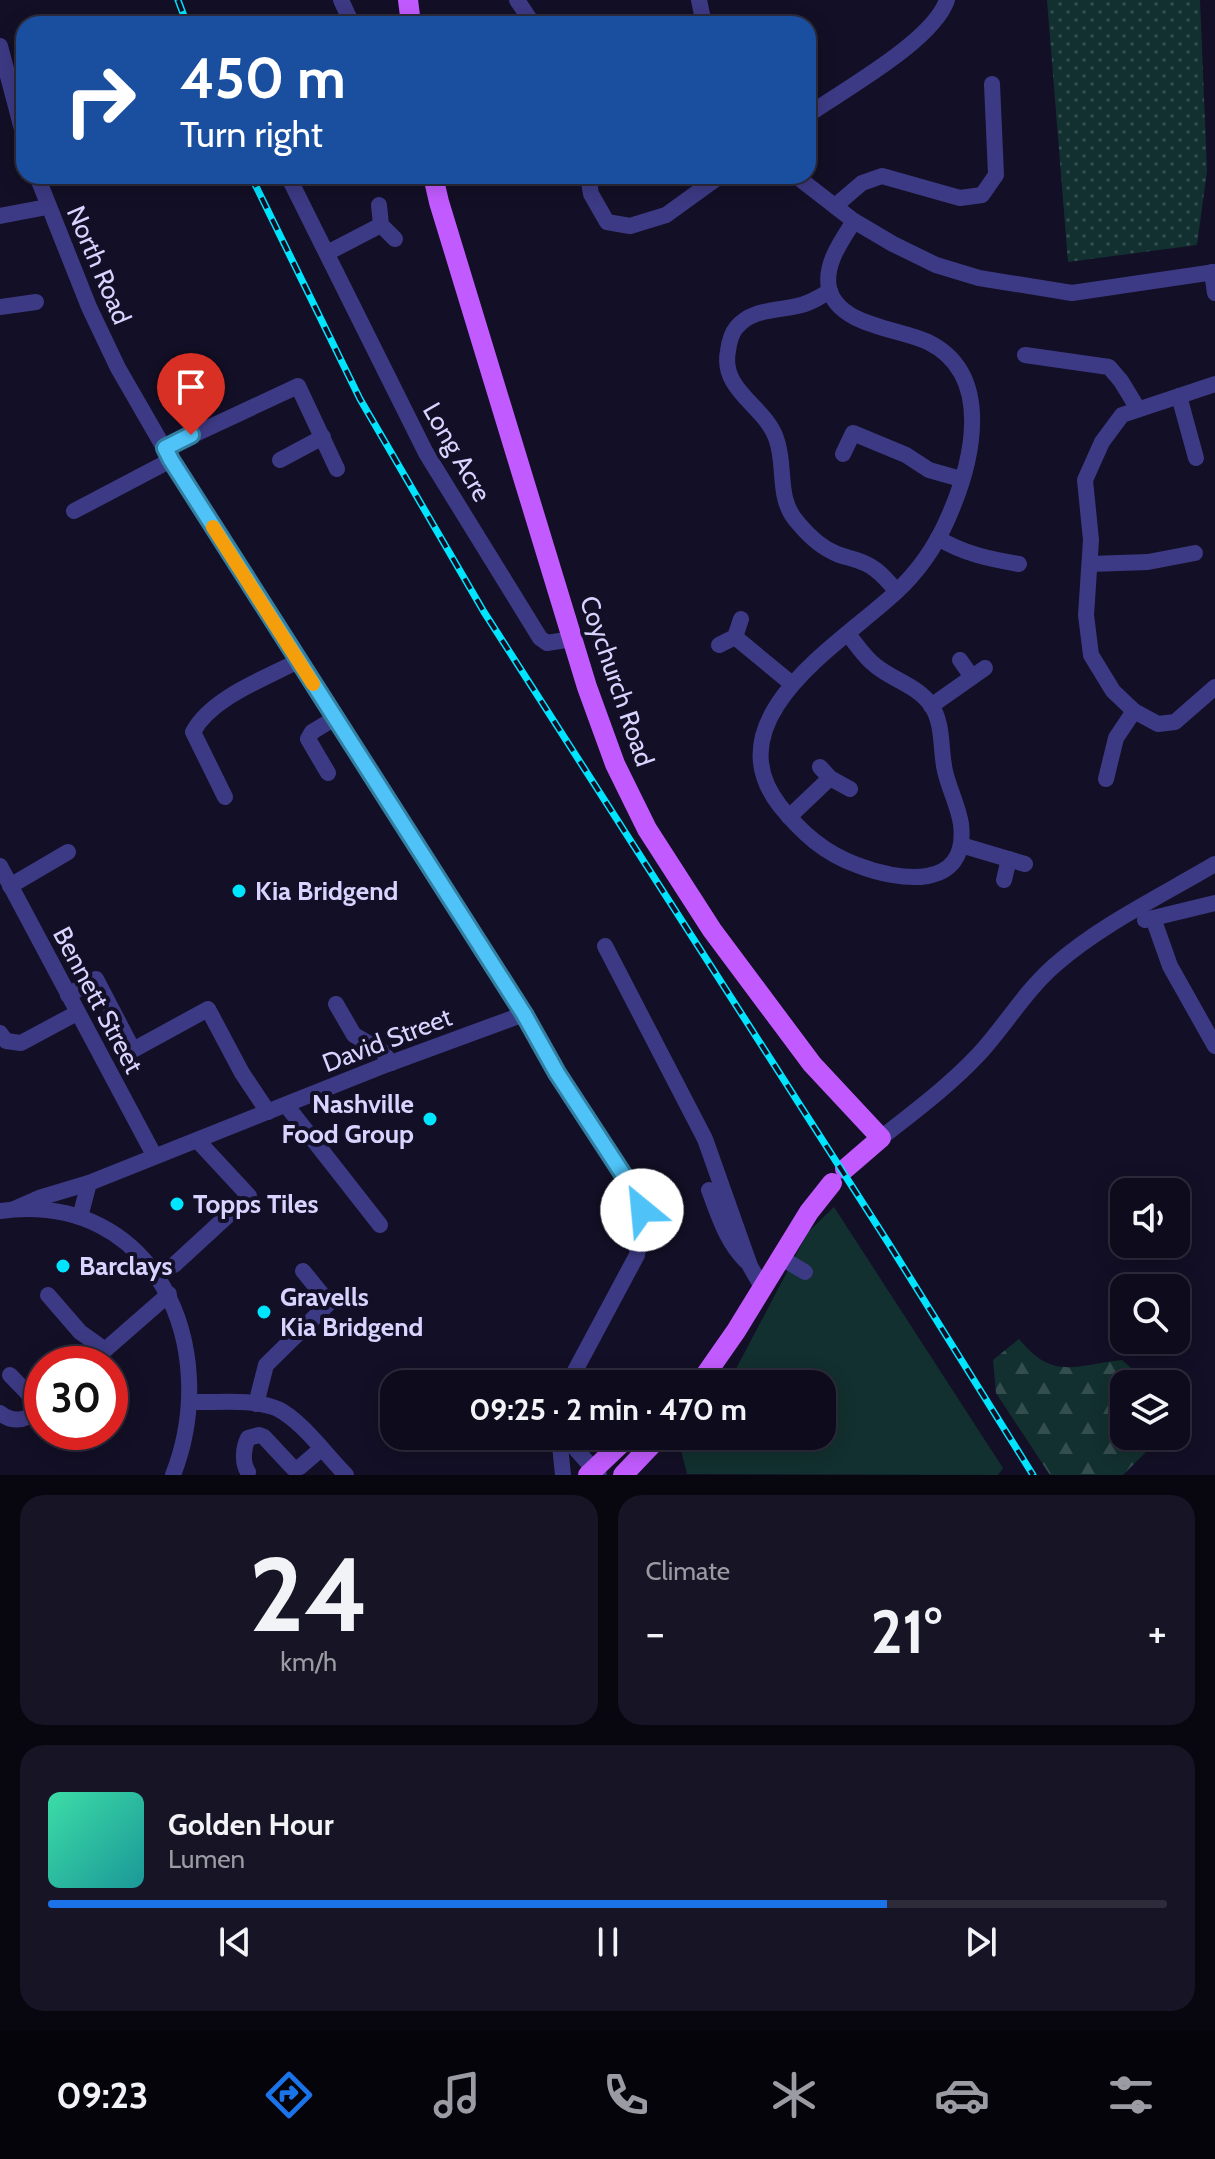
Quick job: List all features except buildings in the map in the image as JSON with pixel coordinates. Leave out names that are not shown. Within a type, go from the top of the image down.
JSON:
[{"type":"main road","name":"Coychurch Road","points":[[435,184],[572,639],[615,764],[647,829],[712,930],[812,1064],[881,1138]]},
{"type":"main road","points":[[706,1370],[736,1331],[780,1257],[838,1176],[881,1138]]},
{"type":"main road","points":[[594,1473],[616,1450]]},
{"type":"main road","points":[[623,1475],[647,1450]]},
{"type":"street","points":[[816,110],[908,47],[942,14],[947,0]]},
{"type":"street","points":[[0,46],[16,107]]},
{"type":"street","points":[[835,206],[862,183],[882,176],[960,198],[982,195],[996,175],[992,84]]},
{"type":"street","name":"North Road","points":[[40,184],[100,331],[168,454],[524,1014],[557,1073],[630,1185],[642,1210],[637,1255],[575,1370]]},
{"type":"street","name":"Long Acre","points":[[292,184],[420,441],[540,638],[547,643],[572,639]]},
{"type":"street","points":[[589,184],[591,194],[607,222],[630,226],[666,215],[709,184]]},
{"type":"street","points":[[806,184],[854,221],[936,265],[979,278],[1072,293],[1213,272],[1215,293]]},
{"type":"street","points":[[379,205],[381,225],[395,239]]},
{"type":"street","points":[[0,216],[47,207]]},
{"type":"street","points":[[848,634],[874,666],[913,688],[931,706],[940,730],[946,775],[956,800],[961,826],[961,845],[952,862],[933,876],[910,879],[880,874],[836,858],[814,843],[769,791],[760,748],[765,728],[792,684],[848,634],[897,591],[922,563],[949,517],[971,449],[972,407],[967,381],[956,364],[927,341],[849,315],[836,304],[830,291],[828,273],[839,245],[854,221]]},
{"type":"street","points":[[327,253],[381,225]]},
{"type":"street","points":[[830,291],[798,306],[770,309],[750,317],[736,328],[726,357],[729,373],[736,388],[768,421],[777,439],[781,486],[787,507],[796,522],[821,546],[875,569],[897,591]]},
{"type":"street","points":[[0,307],[36,302]]},
{"type":"street","points":[[1025,355],[1109,367],[1138,409]]},
{"type":"street","points":[[1215,384],[1122,415],[1102,442],[1085,480],[1091,540],[1086,615],[1091,655],[1113,691],[1134,711],[1158,724],[1175,722],[1215,687]]},
{"type":"street","points":[[74,511],[168,454],[298,386],[337,469]]},
{"type":"street","points":[[1179,396],[1196,458]]},
{"type":"street","points":[[843,454],[853,433],[906,455],[929,470],[961,479]]},
{"type":"street","points":[[280,460],[323,437]]},
{"type":"street","points":[[938,538],[956,549],[1003,553],[1019,564]]},
{"type":"street","points":[[1090,564],[1148,562],[1195,553]]},
{"type":"street","points":[[719,645],[735,637],[741,619]]},
{"type":"street","points":[[735,637],[792,684]]},
{"type":"street","points":[[931,706],[979,672],[960,660]]},
{"type":"street","points":[[225,797],[193,732],[200,720],[219,703],[298,661]]},
{"type":"street","points":[[1106,779],[1116,738],[1134,711]]},
{"type":"street","points":[[328,773],[308,739],[312,732],[335,718]]},
{"type":"street","points":[[789,817],[825,773],[850,789]]},
{"type":"street","points":[[961,845],[1017,861],[1004,880]]},
{"type":"street","points":[[10,886],[68,852]]},
{"type":"street","points":[[881,1138],[947,1086],[981,1052],[1024,997],[1054,966],[1097,934],[1215,864]]},
{"type":"street","name":"Bennett Street","points":[[0,866],[154,1155]]},
{"type":"street","points":[[1097,934],[1215,903]]},
{"type":"street","points":[[1153,918],[1160,945],[1170,966],[1215,1046]]},
{"type":"street","points":[[605,946],[705,1139],[750,1266],[762,1287]]},
{"type":"street","points":[[68,995],[96,979],[133,1050],[208,1009],[242,1073],[268,1112]]},
{"type":"street","points":[[336,1004],[354,1035],[382,1051],[391,1063]]},
{"type":"street","points":[[2,1042],[21,1043],[77,1013]]},
{"type":"street","name":"David Street","points":[[7,1210],[89,1183],[154,1155],[524,1014]]},
{"type":"street","points":[[286,1105],[380,1225]]},
{"type":"street","points":[[174,1265],[249,1196],[197,1140]]},
{"type":"street","points":[[80,1217],[89,1183]]},
{"type":"street","points":[[709,1190],[733,1249],[750,1266]]},
{"type":"street","points":[[7,1210],[36,1209],[80,1217],[106,1229],[137,1251],[156,1272],[183,1329],[190,1402],[186,1437],[173,1475]]},
{"type":"street","points":[[780,1257],[805,1272]]},
{"type":"street","points":[[256,1404],[266,1365],[329,1303],[303,1271]]},
{"type":"street","points":[[108,1346],[169,1294]]},
{"type":"street","points":[[48,1295],[80,1332],[100,1346]]},
{"type":"street","points":[[10,1375],[24,1389]]},
{"type":"street","points":[[190,1402],[256,1404],[278,1410],[292,1419],[346,1475]]},
{"type":"street","points":[[0,1413],[6,1418],[24,1419]]},
{"type":"street","points":[[248,1472],[244,1459],[245,1443],[254,1435],[264,1437],[293,1468],[300,1467],[321,1449]]},
{"type":"street","points":[[562,1450],[563,1475]]},
{"type":"street","points":[[574,1450],[594,1473]]},
{"type":"green space","points":[[1047,0],[1200,0],[1207,171],[1197,245],[1068,262]]},
{"type":"green space","points":[[834,1207],[1003,1468],[998,1475],[687,1474],[681,1450],[836,1450],[836,1370],[735,1370],[808,1232]]},
{"type":"green space","points":[[1019,1339],[1043,1361],[1054,1365],[1078,1367],[1122,1360],[1134,1370],[1110,1370],[1110,1450],[1148,1450],[1123,1475],[1050,1475],[996,1393],[993,1360]]},
{"type":"railway","points":[[178,0],[184,16]]},
{"type":"railway","points":[[255,184],[360,399],[484,612],[889,1244],[1033,1475]]},
{"type":"slow traffic","points":[[213,527],[313,684]]},
{"type":"place","name":"Kia Bridgend","points":[[239,891]]},
{"type":"place","name":"Nashville Food Group","points":[[430,1119]]},
{"type":"place","name":"Topps Tiles","points":[[177,1204]]},
{"type":"place","name":"Barclays","points":[[63,1266]]},
{"type":"place","name":"Gravells Kia Bridgend","points":[[264,1312]]},
{"type":"route","points":[[191,435],[165,448],[171,460],[524,1014],[557,1073],[630,1185],[642,1210]]}]
